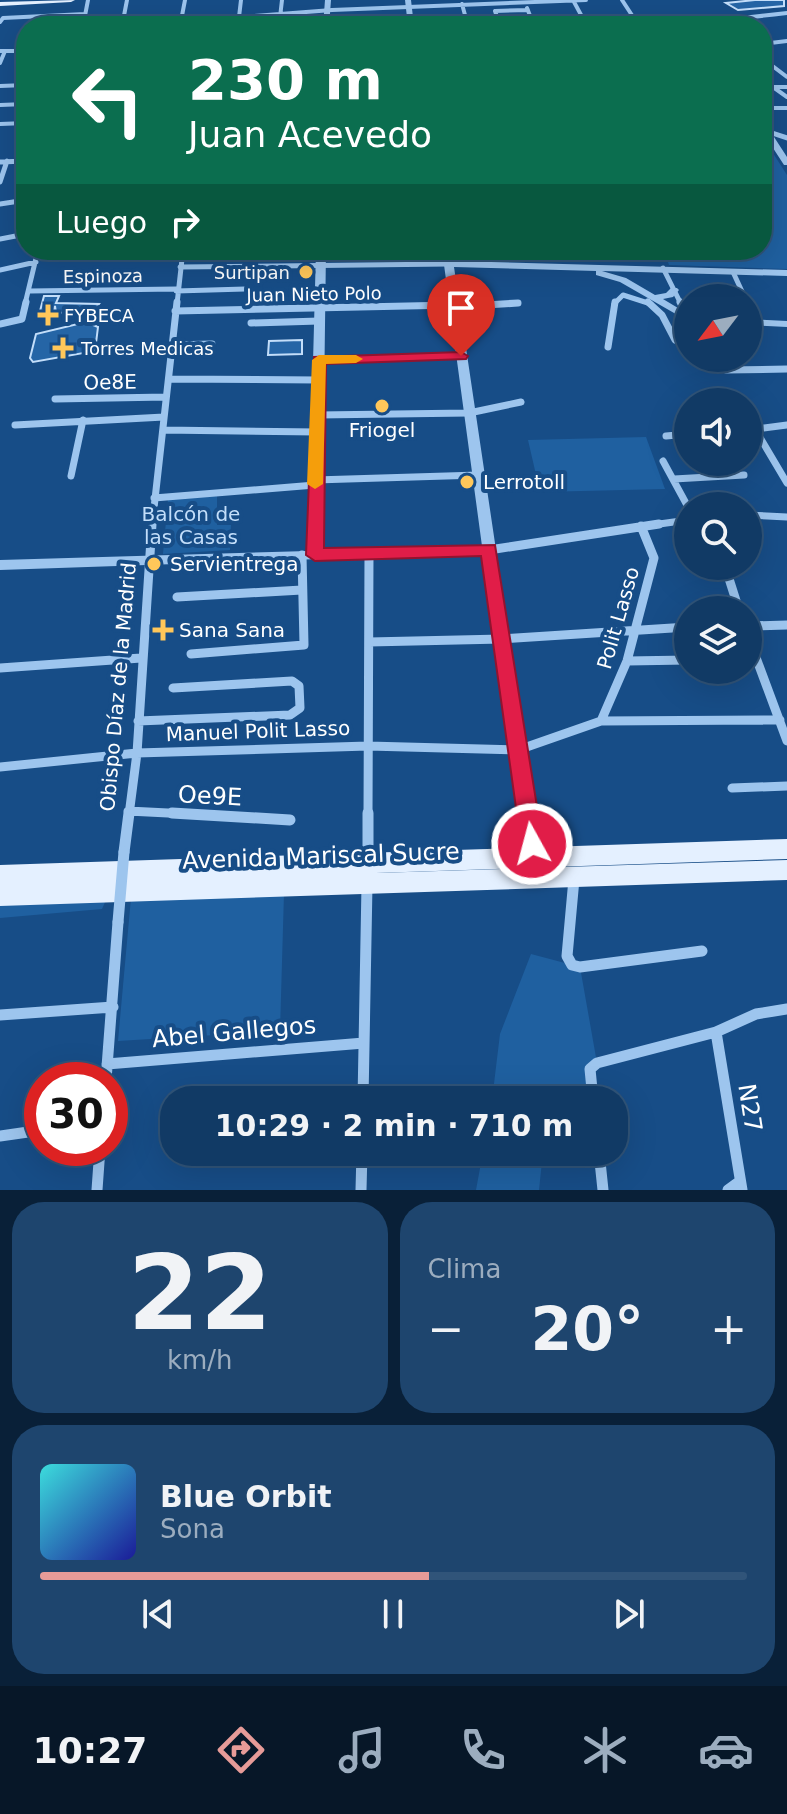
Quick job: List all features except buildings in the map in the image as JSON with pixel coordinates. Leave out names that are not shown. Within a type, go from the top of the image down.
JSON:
[{"type":"main road","points":[[0,2],[11,0]]},
{"type":"main road","points":[[0,2],[71,0]]},
{"type":"main road","name":"Avenida Mariscal Sucre","points":[[0,895],[787,849]]},
{"type":"main road","name":"Avenida Mariscal Sucre","points":[[0,875],[367,872],[575,876],[787,870]]},
{"type":"street","points":[[44,16],[85,14],[88,0]]},
{"type":"street","points":[[281,14],[282,0]]},
{"type":"street","points":[[327,16],[328,0]]},
{"type":"street","points":[[253,16],[408,4],[586,0]]},
{"type":"street","points":[[522,1],[527,16]]},
{"type":"street","points":[[497,16],[495,11],[525,10]]},
{"type":"street","points":[[757,16],[787,13]]},
{"type":"street","points":[[0,63],[3,51]]},
{"type":"street","points":[[774,68],[786,75]]},
{"type":"street","points":[[772,87],[787,87]]},
{"type":"street","points":[[772,87],[787,97]]},
{"type":"street","points":[[772,140],[786,160]]},
{"type":"street","points":[[0,182],[7,161]]},
{"type":"street","points":[[0,162],[16,161]]},
{"type":"street","name":"Obispo Díaz de la Madrid","points":[[107,1062],[124,852],[137,753],[154,498],[181,260]]},
{"type":"street","points":[[191,654],[303,647],[302,590],[309,555],[318,415],[320,260]]},
{"type":"street","points":[[451,260],[454,306],[532,844]]},
{"type":"street","points":[[0,270],[36,262],[22,319],[0,324]]},
{"type":"street","points":[[452,264],[588,271],[623,280],[668,317],[674,337]]},
{"type":"street","points":[[180,267],[452,264],[787,273]]},
{"type":"street","points":[[623,280],[626,273],[637,267]]},
{"type":"street","points":[[649,299],[666,296],[674,290],[663,268]]},
{"type":"street","points":[[733,272],[739,284]]},
{"type":"street","name":"Espinoza","points":[[30,291],[245,289]]},
{"type":"street","points":[[608,347],[615,300],[620,296],[629,294],[649,299],[674,311]]},
{"type":"street","name":"Juan Nieto Polo","points":[[175,311],[518,303]]},
{"type":"street","points":[[251,323],[319,321]]},
{"type":"street","points":[[762,323],[787,324]]},
{"type":"street","points":[[172,345],[212,344]]},
{"type":"street","points":[[319,360],[461,356]]},
{"type":"street","points":[[762,369],[787,369]]},
{"type":"street","points":[[169,379],[318,380]]},
{"type":"street","name":"Oe8E","points":[[55,399],[166,397]]},
{"type":"street","points":[[318,415],[469,413],[521,402]]},
{"type":"street","points":[[15,425],[164,417]]},
{"type":"street","points":[[71,476],[83,420]]},
{"type":"street","points":[[762,428],[787,425]]},
{"type":"street","points":[[163,430],[317,432]]},
{"type":"street","points":[[666,436],[674,435]]},
{"type":"street","points":[[762,446],[787,483]]},
{"type":"street","points":[[663,461],[680,492]]},
{"type":"street","points":[[154,498],[315,482],[479,475]]},
{"type":"street","points":[[674,479],[726,476]]},
{"type":"street","points":[[762,516],[787,517]]},
{"type":"street","points":[[0,565],[489,550],[674,522]]},
{"type":"street","name":"Polit Lasso","points":[[601,721],[627,661],[654,558],[641,526]]},
{"type":"street","points":[[363,1086],[369,554]]},
{"type":"street","points":[[177,597],[302,590]]},
{"type":"street","points":[[762,626],[787,625]]},
{"type":"street","points":[[369,642],[502,639],[674,627]]},
{"type":"street","points":[[0,668],[141,658]]},
{"type":"street","points":[[627,661],[674,660]]},
{"type":"street","points":[[762,680],[787,741]]},
{"type":"street","points":[[138,721],[290,715],[300,708],[299,686],[292,681],[173,688]]},
{"type":"street","points":[[518,750],[601,721],[780,720]]},
{"type":"street","name":"Manuel Polit Lasso","points":[[0,767],[137,753],[368,746],[518,750]]},
{"type":"street","points":[[732,788],[787,786]]},
{"type":"street","name":"Oe9E","points":[[128,811],[290,820]]},
{"type":"street","points":[[575,876],[567,956],[572,965],[580,967],[702,951]]},
{"type":"street","points":[[0,1015],[113,1007]]},
{"type":"street","points":[[592,1086],[590,1069],[597,1063],[716,1032],[756,1014],[787,1009]]},
{"type":"street","name":"N27","points":[[716,1032],[736,1187]]},
{"type":"street","name":"Abel Gallegos","points":[[128,1062],[364,1043]]},
{"type":"street","points":[[0,1136],[24,1133]]},
{"type":"street","points":[[97,1190],[99,1166]]},
{"type":"street","points":[[361,1190],[362,1166]]},
{"type":"street","points":[[600,1166],[603,1190]]},
{"type":"green space","points":[[772,152],[787,175],[787,269],[669,265],[667,260],[772,260]]},
{"type":"green space","points":[[646,437],[665,489],[540,492],[528,440]]},
{"type":"green space","name":"Balcón de las Casas","points":[[217,496],[217,525],[231,525],[230,550],[163,554],[168,499]]},
{"type":"green space","points":[[284,893],[280,1031],[118,1041],[131,898]]},
{"type":"green space","points":[[106,900],[102,909],[0,918],[0,904]]},
{"type":"green space","points":[[531,954],[580,967],[597,1063],[593,1086],[494,1086],[500,1034]]},
{"type":"green space","points":[[480,1166],[542,1166],[539,1190],[476,1190]]},
{"type":"slow traffic","points":[[315,484],[319,360],[356,359]]},
{"type":"place","name":"Surtipan","points":[[306,272]]},
{"type":"place","name":"FYBECA","points":[[48,315]]},
{"type":"place","name":"Torres Medicas","points":[[63,348]]},
{"type":"place","name":"Friogel","points":[[382,406]]},
{"type":"place","name":"Lerrotoll","points":[[467,482]]},
{"type":"place","name":"Servientrega","points":[[154,564]]},
{"type":"place","name":"Sana Sana","points":[[163,630]]},
{"type":"route","points":[[461,356],[319,360],[315,555],[489,550],[532,844]]}]
